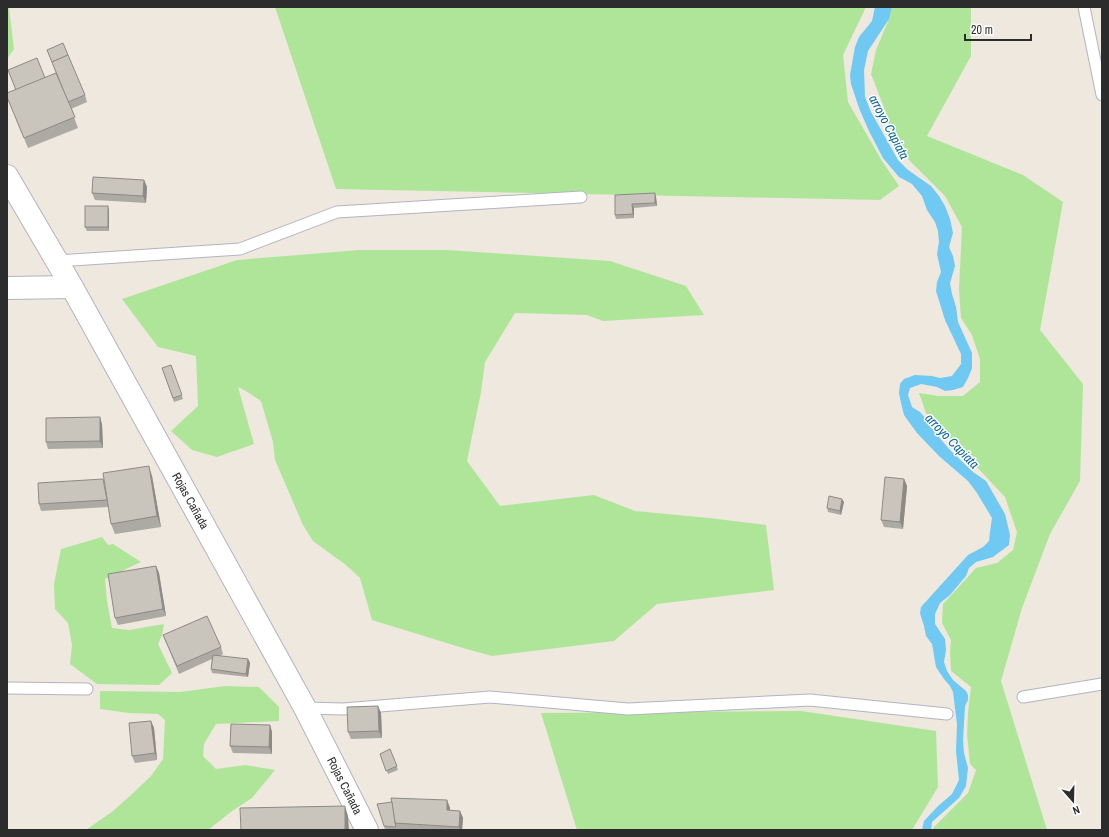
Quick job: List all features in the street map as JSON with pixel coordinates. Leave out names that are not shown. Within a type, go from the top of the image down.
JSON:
[{"type":"main road","name":"Rojas Cañada","points":[[7,176],[72,287],[306,708],[367,830]]},
{"type":"main road","points":[[7,288],[72,287]]},
{"type":"lane","points":[[1084,7],[1102,95]]},
{"type":"lane","points":[[57,261],[240,249],[337,212],[581,197]]},
{"type":"lane","points":[[1023,697],[1102,684]]},
{"type":"lane","points":[[7,688],[87,689]]},
{"type":"lane","points":[[306,708],[343,708],[490,697],[628,709],[810,700],[947,714]]},
{"type":"green space","points":[[7,7],[9,7],[14,49],[7,59]]},
{"type":"green space","points":[[275,7],[866,7],[843,55],[848,102],[882,161],[899,186],[880,200],[336,189]]},
{"type":"green space","points":[[892,7],[971,7],[971,56],[927,136],[1023,175],[1063,202],[1040,330],[1083,384],[1080,481],[1050,534],[1022,608],[1001,681],[1047,830],[935,830],[933,828],[968,793],[976,770],[970,764],[967,734],[971,687],[951,671],[951,640],[942,623],[943,604],[976,568],[997,563],[1013,550],[1017,532],[1005,497],[926,413],[919,393],[938,396],[963,396],[980,382],[980,359],[972,335],[961,318],[959,290],[962,227],[945,196],[894,145],[885,110],[871,74],[876,50],[889,19]]},
{"type":"green space","points":[[359,250],[447,250],[610,261],[686,286],[704,315],[603,321],[587,315],[515,313],[485,362],[481,392],[467,461],[500,506],[594,495],[635,511],[766,525],[774,590],[657,604],[614,641],[492,656],[372,620],[360,578],[346,565],[313,541],[303,525],[275,460],[273,442],[261,401],[238,387],[254,444],[217,457],[192,450],[171,431],[198,406],[196,356],[158,347],[122,299],[237,260]]},
{"type":"green space","points":[[102,537],[108,545],[113,544],[141,562],[105,579],[107,601],[112,628],[129,630],[164,624],[162,635],[158,644],[172,673],[159,685],[97,684],[70,664],[72,645],[68,623],[55,609],[54,584],[61,549]]},
{"type":"green space","points":[[225,686],[259,687],[279,707],[279,721],[216,724],[204,744],[203,756],[216,769],[245,765],[275,770],[252,798],[232,811],[208,830],[86,830],[113,811],[131,795],[151,776],[163,759],[165,720],[158,714],[129,713],[100,709],[100,691],[180,692]]},
{"type":"green space","points":[[801,711],[936,731],[938,787],[912,830],[577,830],[541,713]]},
{"type":"water","points":[[875,7],[892,7],[889,19],[868,51],[864,70],[865,97],[871,112],[898,160],[908,170],[931,186],[945,206],[953,233],[949,247],[955,266],[950,283],[952,294],[958,322],[972,353],[972,368],[963,387],[945,391],[937,387],[921,384],[910,388],[908,395],[912,407],[920,412],[949,449],[973,472],[986,481],[1005,514],[1010,535],[1009,545],[993,557],[976,562],[969,568],[966,576],[950,595],[940,603],[935,614],[935,624],[945,639],[946,650],[944,662],[947,671],[953,680],[966,691],[968,695],[968,700],[965,706],[963,740],[964,753],[968,768],[966,786],[959,798],[932,822],[931,830],[922,830],[924,821],[952,794],[959,780],[956,751],[957,724],[953,692],[936,667],[932,644],[926,636],[920,613],[921,607],[968,555],[983,547],[989,541],[992,518],[968,481],[939,456],[917,433],[904,415],[901,403],[899,393],[900,384],[904,379],[915,375],[940,378],[952,376],[961,364],[961,354],[945,320],[936,291],[937,282],[941,272],[937,254],[939,242],[938,231],[935,222],[927,210],[922,196],[912,184],[899,177],[883,158],[859,108],[851,84],[850,75],[855,47],[859,37],[872,21]]},
{"type":"building","points":[[63,43],[68,55],[52,62],[47,50]]},
{"type":"building","points":[[68,55],[85,95],[68,102],[52,62]]},
{"type":"building","points":[[37,58],[45,78],[16,90],[8,70]]},
{"type":"building","points":[[56,73],[75,117],[24,138],[7,97],[7,93]]},
{"type":"building","points":[[93,177],[144,180],[143,196],[92,193]]},
{"type":"building","points":[[655,193],[655,203],[632,204],[633,214],[615,215],[615,195]]},
{"type":"building","points":[[85,206],[108,206],[108,227],[85,227]]},
{"type":"building","points":[[171,365],[182,395],[173,398],[162,368]]},
{"type":"building","points":[[100,417],[100,441],[46,442],[46,418]]},
{"type":"building","points":[[149,466],[157,516],[111,524],[103,473]]},
{"type":"building","points":[[885,477],[904,479],[900,522],[881,520]]},
{"type":"building","points":[[103,479],[107,500],[39,504],[38,483]]},
{"type":"building","points":[[829,496],[842,499],[840,511],[827,508]]},
{"type":"building","points":[[156,566],[163,609],[115,618],[108,574]]},
{"type":"building","points":[[207,616],[221,647],[177,666],[163,635]]},
{"type":"building","points":[[213,655],[248,659],[246,674],[211,669]]},
{"type":"building","points":[[378,706],[379,731],[348,732],[347,707]]},
{"type":"building","points":[[151,721],[155,753],[132,756],[129,723]]},
{"type":"building","points":[[231,724],[270,725],[269,747],[230,746]]},
{"type":"building","points":[[390,749],[397,766],[386,771],[380,754]]},
{"type":"building","points":[[391,798],[447,800],[447,810],[460,811],[459,827],[395,823]]},
{"type":"building","points":[[392,802],[396,827],[384,826],[377,804]]},
{"type":"building","points":[[345,806],[345,830],[241,830],[240,808]]},
{"type":"water label","name":"arroyo Capiata","points":[[889,127]]},
{"type":"water label","name":"arroyo Capiata","points":[[952,441]]}]
